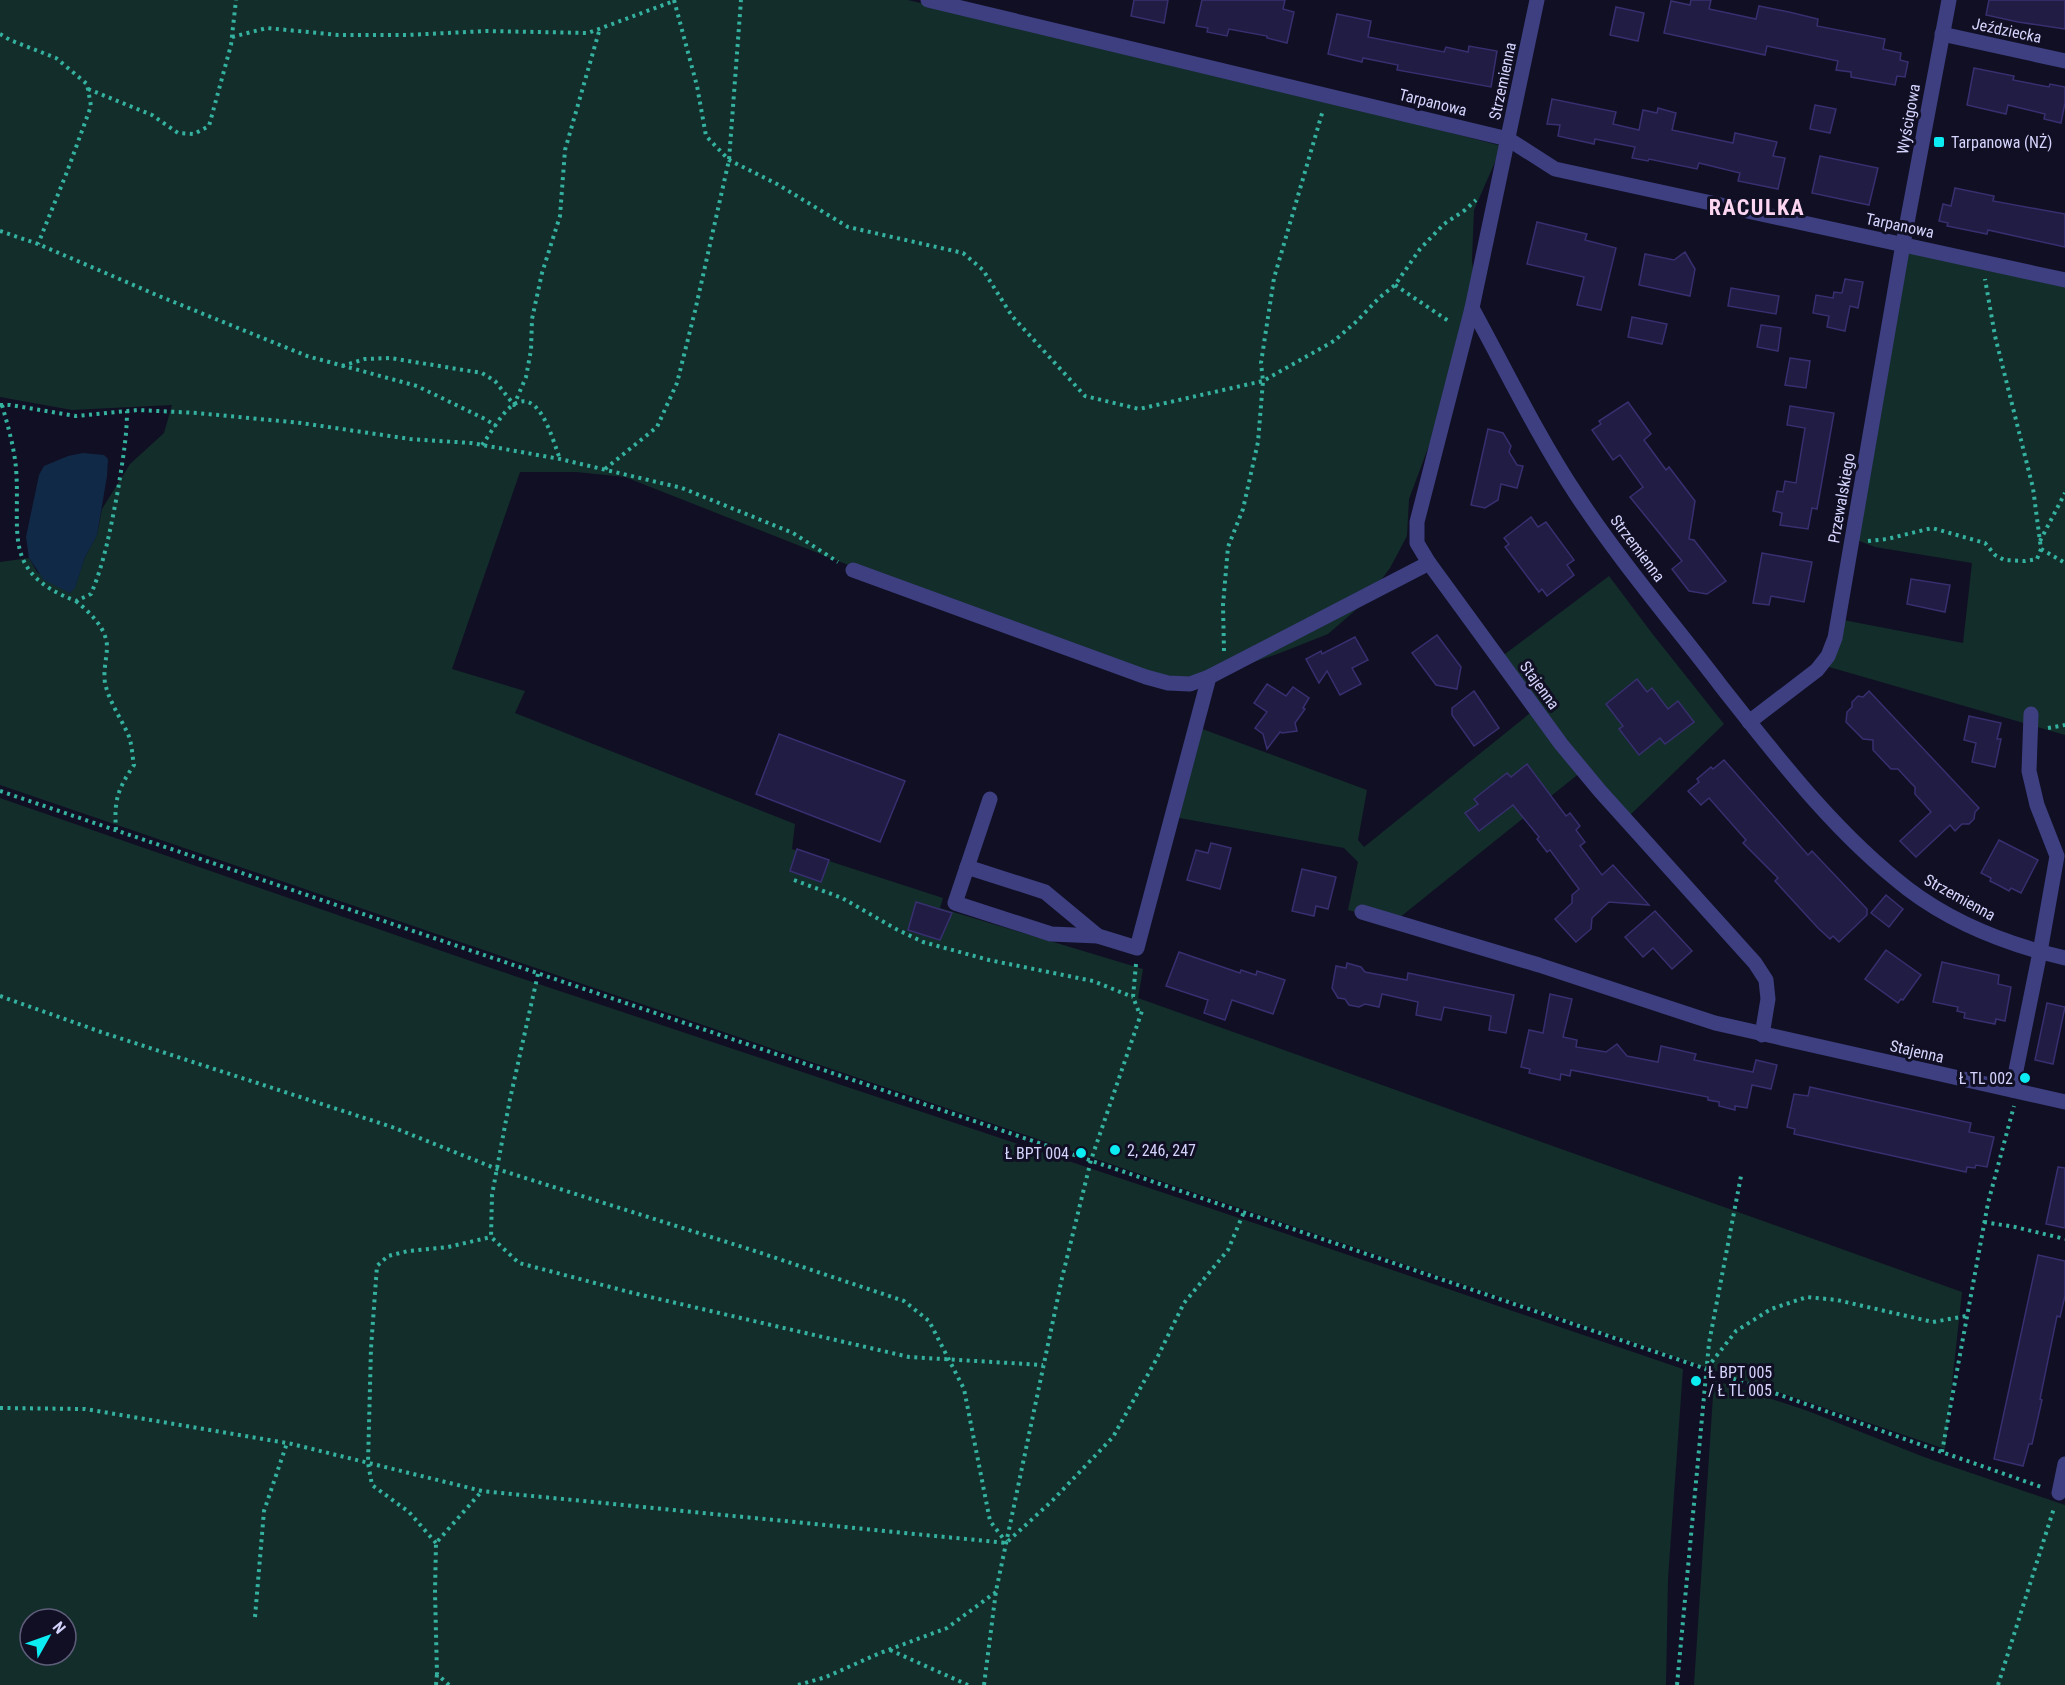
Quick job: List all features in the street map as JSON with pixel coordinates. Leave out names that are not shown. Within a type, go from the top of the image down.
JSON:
[{"type":"street","name":"Tarpanowa","points":[[928,0],[1508,139],[1555,169],[2065,280]]},
{"type":"street","name":"Strzemienna","points":[[1537,0],[1472,308],[1555,459],[1576,494],[1610,542],[1749,722],[1808,794],[1840,828],[1874,861],[1909,890],[1945,913],[1975,928],[2040,952],[2065,958]]},
{"type":"street","name":"Wyścigowa","points":[[1904,244],[1949,0]]},
{"type":"street","name":"Jeździecka","points":[[1942,34],[2065,61]]},
{"type":"street","name":"Przewalskiego","points":[[1749,722],[1816,670],[1828,656],[1836,638],[1904,244]]},
{"type":"street","name":"Stajenna","points":[[1472,308],[1417,522],[1418,543],[1429,562],[1561,744],[1607,799],[1755,963],[1766,980],[1768,999],[1762,1035]]},
{"type":"street","points":[[853,570],[1146,677],[1168,683],[1190,684],[1209,677],[1429,562]]},
{"type":"street","points":[[990,799],[955,903],[1051,934],[1098,936],[1137,948],[1209,677]]},
{"type":"street","points":[[2015,1091],[2056,856],[2037,805],[2029,771],[2031,714]]},
{"type":"street","points":[[967,867],[1045,892],[1098,936]]},
{"type":"street","name":"Stajenna","points":[[1362,912],[1539,965],[1715,1023],[2065,1102]]},
{"type":"street","points":[[2059,1493],[2065,1464]]},
{"type":"path","points":[[88,89],[152,115],[178,133],[194,134],[209,126],[232,37],[236,0]]},
{"type":"path","points":[[232,37],[267,28],[338,35],[408,35],[486,31],[588,33],[674,0],[697,86],[706,136],[729,160],[777,184],[848,227],[963,253],[983,270],[1012,316],[1085,396],[1139,409],[1263,381],[1334,341],[1378,298],[1395,285],[1420,249],[1436,232],[1476,200]]},
{"type":"path","points":[[604,469],[657,427],[677,383],[729,160],[741,0]]},
{"type":"path","points":[[514,405],[526,378],[531,350],[532,319],[542,273],[560,216],[565,150],[600,28]]},
{"type":"path","points":[[0,34],[56,58],[87,84],[88,89],[90,106],[38,244]]},
{"type":"path","points":[[1224,669],[1222,605],[1228,547],[1243,509],[1258,442],[1263,381],[1261,363],[1274,278],[1327,95]]},
{"type":"path","points":[[0,231],[38,244],[296,351],[417,386],[496,426]]},
{"type":"path","points":[[1852,542],[1887,539],[1932,528],[1985,543],[1995,555],[2004,560],[2037,559],[2041,549],[2033,488],[1995,336],[1980,261]]},
{"type":"path","points":[[1395,285],[1466,333]]},
{"type":"path","points":[[342,366],[365,359],[390,358],[482,373],[495,381],[514,405]]},
{"type":"path","points":[[482,445],[508,409],[521,401],[530,402],[540,408],[560,459]]},
{"type":"path","points":[[116,830],[114,807],[122,783],[134,765],[129,736],[117,715],[105,684],[104,667],[107,644],[92,615],[76,601],[40,584],[27,569],[16,544],[16,469],[9,428],[1,405],[76,416],[127,411],[197,413],[301,423],[410,439],[482,445],[560,459],[682,488],[793,533],[830,559],[853,570]]},
{"type":"path","points":[[76,601],[91,594],[98,576],[119,482],[127,411]]},
{"type":"path","points":[[2039,542],[2065,493]]},
{"type":"path","points":[[2041,549],[2065,562]]},
{"type":"path","points":[[0,791],[1706,1369],[2059,1493],[1998,1685]]},
{"type":"path","points":[[794,880],[842,898],[923,942],[989,960],[1093,981],[1133,997]]},
{"type":"path","points":[[1137,948],[1133,997],[1140,1016]]},
{"type":"path","points":[[538,973],[510,1099],[492,1195],[491,1237],[519,1263],[633,1293],[909,1357],[1043,1365]]},
{"type":"path","points":[[0,996],[101,1032],[392,1128],[497,1169],[904,1301],[929,1321],[964,1389],[990,1521],[1006,1543]]},
{"type":"path","points":[[984,1685],[996,1591],[1062,1278],[1091,1160],[1143,1008]]},
{"type":"path","points":[[1942,1452],[1984,1222],[2015,1091]]},
{"type":"path","points":[[1677,1685],[1706,1369],[1717,1296],[1741,1176]]},
{"type":"path","points":[[0,1408],[85,1409],[286,1443],[482,1491],[1006,1543],[1052,1501],[1113,1437],[1184,1304],[1228,1250],[1244,1212]]},
{"type":"path","points":[[1984,1222],[2065,1239]]},
{"type":"path","points":[[436,1543],[409,1512],[372,1485],[368,1463],[371,1348],[377,1266],[388,1256],[408,1251],[448,1247],[491,1237]]},
{"type":"path","points":[[1706,1369],[1736,1331],[1771,1309],[1807,1297],[1837,1300],[1933,1322],[1966,1316]]},
{"type":"path","points":[[255,1617],[264,1511],[286,1443]]},
{"type":"path","points":[[436,1685],[436,1543],[482,1491]]},
{"type":"path","points":[[798,1685],[826,1677],[889,1649],[947,1628],[996,1591]]},
{"type":"path","points":[[889,1649],[968,1685]]},
{"type":"path","points":[[437,1674],[449,1685]]},
{"type":"green space","points":[[0,0],[908,0],[1502,146],[1474,210],[1472,260],[1475,291],[1437,424],[1409,499],[1407,536],[1390,568],[1365,602],[1328,634],[1209,677],[1153,685],[625,477],[576,472],[520,472],[452,669],[525,691],[515,713],[795,824],[792,849],[943,898],[940,908],[1143,969],[1138,998],[1962,1292],[1945,1449],[0,785],[0,562],[29,558],[37,572],[70,593],[75,587],[85,557],[97,535],[102,509],[130,464],[164,433],[172,405],[72,410],[0,397]]},
{"type":"green space","points":[[1897,246],[2065,282],[2065,735],[1822,665],[1838,619],[1963,643],[1972,563],[1875,547],[1849,537]]},
{"type":"green space","points":[[1609,576],[1724,724],[1626,819],[1581,772],[1394,922],[1348,910],[1358,862],[1344,848],[1174,817],[1197,727],[1367,790],[1358,840],[1364,847],[1534,710],[1497,660]]},
{"type":"green space","points":[[0,798],[491,968],[1683,1369],[1668,1579],[1666,1685],[0,1685]]},
{"type":"green space","points":[[1714,1380],[1808,1411],[1924,1457],[2065,1505],[2065,1685],[1694,1685]]},
{"type":"water","points":[[83,453],[104,455],[108,459],[107,476],[97,535],[85,557],[75,588],[70,593],[44,580],[29,558],[26,537],[39,475],[44,466],[68,456]]},
{"type":"building","points":[[1134,0],[1168,0],[1164,23],[1131,16]]},
{"type":"building","points":[[1202,0],[1285,0],[1283,9],[1294,12],[1287,43],[1267,38],[1267,36],[1229,29],[1227,36],[1207,32],[1208,28],[1196,26]]},
{"type":"building","points":[[1691,0],[1711,0],[1709,9],[1756,19],[1759,6],[1789,12],[1818,19],[1817,26],[1885,39],[1883,49],[1901,53],[1900,60],[1908,62],[1905,77],[1897,76],[1895,85],[1851,77],[1851,72],[1836,70],[1838,61],[1767,46],[1765,55],[1664,33],[1671,1],[1690,5]]},
{"type":"building","points":[[1989,0],[2065,0],[2065,29],[1986,15]]},
{"type":"building","points":[[1616,7],[1644,13],[1638,41],[1610,35]]},
{"type":"building","points":[[1337,14],[1371,21],[1368,37],[1444,52],[1446,47],[1468,52],[1469,46],[1497,51],[1491,87],[1397,70],[1398,65],[1363,58],[1362,62],[1328,54]]},
{"type":"building","points":[[1974,68],[2014,76],[2013,80],[2049,87],[2050,84],[2065,87],[2061,123],[2044,119],[2045,114],[2008,105],[2006,114],[1967,105]]},
{"type":"building","points":[[1552,99],[1616,112],[1613,124],[1639,130],[1643,110],[1657,113],[1658,108],[1676,113],[1672,130],[1733,143],[1735,133],[1777,142],[1773,156],[1785,158],[1778,189],[1738,181],[1740,173],[1699,163],[1697,169],[1649,159],[1648,161],[1632,158],[1635,147],[1595,139],[1594,144],[1558,136],[1560,125],[1547,124]]},
{"type":"building","points":[[1815,105],[1836,109],[1830,133],[1810,129]]},
{"type":"building","points":[[1820,156],[1878,168],[1869,205],[1812,193]]},
{"type":"building","points":[[1955,188],[1994,196],[1993,201],[2065,214],[2065,247],[1988,230],[1987,234],[1947,226],[1948,223],[1939,221],[1943,204],[1951,206]]},
{"type":"building","points":[[1537,222],[1587,234],[1585,240],[1616,248],[1601,310],[1577,305],[1584,277],[1527,264]]},
{"type":"building","points":[[1685,252],[1695,269],[1690,296],[1639,285],[1645,254],[1674,260]]},
{"type":"building","points":[[1845,279],[1863,282],[1858,308],[1850,306],[1845,331],[1827,327],[1829,316],[1813,313],[1816,295],[1833,298],[1834,292],[1842,293]]},
{"type":"building","points":[[1731,288],[1779,296],[1776,314],[1728,306]]},
{"type":"building","points":[[1632,317],[1667,324],[1662,344],[1628,337]]},
{"type":"building","points":[[1761,325],[1781,328],[1778,351],[1757,347]]},
{"type":"building","points":[[1790,358],[1810,361],[1806,388],[1785,385]]},
{"type":"building","points":[[1628,402],[1651,434],[1644,440],[1666,470],[1669,467],[1695,501],[1689,539],[1694,540],[1726,581],[1707,594],[1689,591],[1672,569],[1682,561],[1630,497],[1643,487],[1620,455],[1613,460],[1592,430],[1601,424],[1599,421]]},
{"type":"building","points":[[1790,406],[1834,413],[1817,509],[1812,508],[1808,529],[1780,525],[1782,513],[1773,511],[1777,491],[1783,492],[1785,481],[1796,483],[1805,428],[1787,425]]},
{"type":"building","points":[[1488,429],[1503,433],[1511,446],[1509,452],[1517,465],[1523,466],[1517,488],[1501,484],[1498,500],[1485,508],[1471,505]]},
{"type":"building","points":[[1531,517],[1538,527],[1546,522],[1574,560],[1567,565],[1574,575],[1547,596],[1542,589],[1539,592],[1505,547],[1509,544],[1504,538]]},
{"type":"building","points":[[1762,553],[1812,562],[1804,602],[1771,596],[1769,605],[1753,603]]},
{"type":"building","points":[[1911,579],[1950,585],[1945,612],[1907,604]]},
{"type":"building","points":[[1437,635],[1461,667],[1457,689],[1436,685],[1412,653]]},
{"type":"building","points":[[1355,637],[1368,660],[1352,668],[1361,684],[1340,695],[1327,671],[1319,683],[1306,659],[1321,651],[1322,654]]},
{"type":"building","points":[[1637,679],[1647,692],[1652,688],[1668,709],[1678,701],[1694,722],[1665,744],[1660,738],[1639,755],[1619,729],[1623,726],[1606,704]]},
{"type":"building","points":[[1267,684],[1286,696],[1293,687],[1309,698],[1303,708],[1305,709],[1295,723],[1297,731],[1280,732],[1267,749],[1263,734],[1255,728],[1267,712],[1254,703]]},
{"type":"building","points":[[1474,691],[1499,728],[1474,746],[1452,715],[1452,708]]},
{"type":"building","points":[[1869,691],[1979,808],[1969,824],[1962,824],[1955,831],[1950,825],[1916,857],[1900,841],[1931,812],[1915,794],[1915,787],[1898,769],[1891,769],[1873,750],[1873,740],[1863,739],[1846,722],[1847,712],[1852,707],[1852,702]]},
{"type":"building","points":[[1969,716],[2001,723],[1997,739],[2001,739],[1995,767],[1972,762],[1976,743],[1964,740]]},
{"type":"building","points":[[779,734],[905,781],[880,842],[756,794]]},
{"type":"building","points":[[1724,760],[1808,855],[1812,851],[1867,909],[1867,915],[1839,942],[1833,936],[1830,939],[1818,928],[1775,881],[1778,878],[1743,843],[1746,840],[1709,798],[1701,805],[1688,791],[1699,782],[1697,779]]},
{"type":"building","points":[[1527,764],[1566,816],[1570,813],[1580,826],[1576,830],[1585,842],[1580,846],[1602,875],[1613,865],[1649,905],[1609,902],[1592,918],[1591,929],[1576,942],[1555,919],[1572,903],[1572,895],[1579,889],[1550,850],[1547,852],[1537,839],[1539,837],[1513,805],[1479,831],[1465,813],[1478,804],[1474,799],[1507,773],[1511,777]]},
{"type":"building","points":[[1999,840],[2038,860],[2021,893],[2011,888],[2009,891],[1990,881],[1991,878],[1981,873]]},
{"type":"building","points":[[1211,843],[1231,848],[1220,889],[1187,880],[1196,850],[1208,853]]},
{"type":"building","points":[[797,849],[829,860],[821,882],[790,871]]},
{"type":"building","points":[[1302,869],[1336,877],[1328,909],[1316,906],[1314,916],[1292,911]]},
{"type":"building","points":[[1886,895],[1903,909],[1889,927],[1871,913]]},
{"type":"building","points":[[916,902],[952,913],[940,940],[908,930]]},
{"type":"building","points":[[1655,911],[1692,951],[1672,969],[1653,948],[1643,957],[1625,937]]},
{"type":"building","points":[[1886,950],[1921,975],[1903,1000],[1901,999],[1898,1003],[1865,979]]},
{"type":"building","points":[[1179,952],[1240,973],[1241,970],[1256,975],[1257,971],[1285,980],[1273,1014],[1232,1000],[1225,1020],[1204,1013],[1208,1000],[1166,986]]},
{"type":"building","points":[[1942,962],[1999,975],[1998,984],[2011,987],[2005,1021],[1996,1019],[1995,1024],[1964,1018],[1965,1013],[1957,1011],[1958,1007],[1933,1002]]},
{"type":"building","points":[[1347,963],[1361,967],[1365,972],[1407,980],[1408,973],[1514,995],[1506,1033],[1489,1030],[1491,1016],[1444,1007],[1441,1020],[1416,1015],[1418,1002],[1382,994],[1379,1007],[1365,1004],[1359,1007],[1349,1005],[1345,999],[1338,998],[1332,988],[1336,966],[1346,968]]},
{"type":"building","points":[[1550,994],[1572,999],[1563,1037],[1577,1040],[1576,1047],[1606,1052],[1617,1044],[1627,1056],[1658,1062],[1661,1046],[1696,1054],[1694,1060],[1753,1072],[1756,1060],[1777,1065],[1771,1089],[1752,1085],[1747,1108],[1735,1106],[1735,1110],[1719,1106],[1719,1102],[1708,1100],[1708,1097],[1571,1070],[1570,1076],[1561,1074],[1560,1080],[1529,1073],[1530,1069],[1521,1067],[1529,1030],[1543,1033]]},
{"type":"building","points":[[2047,1003],[2065,1007],[2053,1064],[2035,1060]]},
{"type":"building","points":[[1810,1087],[1971,1123],[1969,1132],[1994,1137],[1987,1167],[1976,1165],[1975,1168],[1967,1167],[1966,1172],[1794,1134],[1795,1129],[1787,1127],[1794,1094],[1808,1096]]},
{"type":"building","points":[[2058,1167],[2065,1168],[2065,1228],[2046,1224]]},
{"type":"building","points":[[2038,1255],[2065,1261],[2065,1296],[2060,1317],[2057,1316],[2032,1444],[2029,1444],[2023,1466],[1994,1459]]},
{"type":"place","name":"Tarpanowa (NŻ)","points":[[1939,142]]},
{"type":"place","name":"Ł TL 002","points":[[2025,1078]]},
{"type":"place","name":"2, 246, 247","points":[[1115,1150]]},
{"type":"place","name":"Ł BPT 004","points":[[1081,1153]]},
{"type":"place","name":"Ł BPT 005 / Ł TL 005","points":[[1696,1381]]},
{"type":"district","name":"RACULKA","points":[[1757,207]]}]
